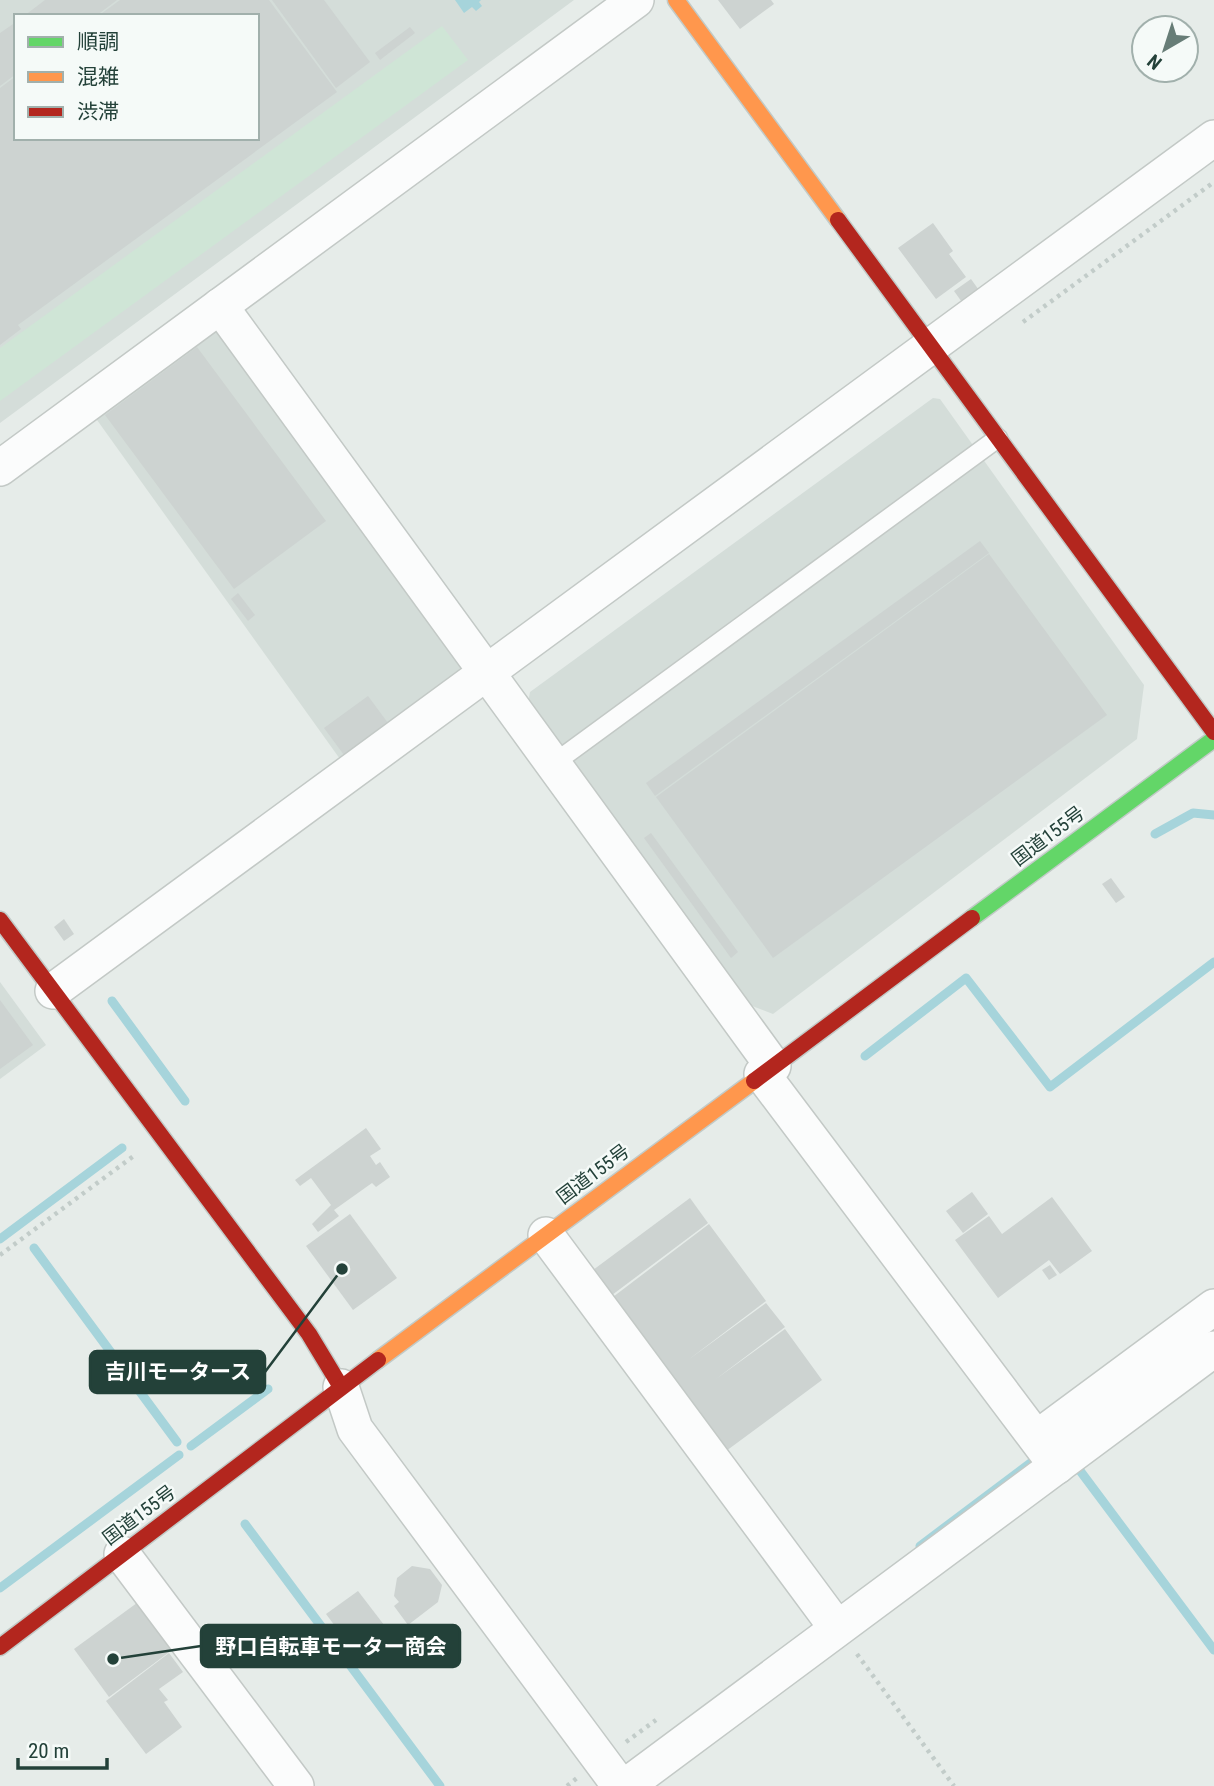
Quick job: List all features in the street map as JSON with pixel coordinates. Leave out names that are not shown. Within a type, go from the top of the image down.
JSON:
[{"type":"main road","points":[[676,0],[1214,732]]},
{"type":"main road","name":"国道155号","points":[[0,1647],[341,1387],[1214,739]]},
{"type":"main road","points":[[0,919],[309,1334],[341,1387]]},
{"type":"street","points":[[0,467],[636,0]]},
{"type":"street","points":[[53,991],[1214,138]]},
{"type":"street","points":[[220,306],[554,764],[767,1070],[1057,1466]]},
{"type":"street","points":[[546,1235],[838,1629]]},
{"type":"street","points":[[1037,1438],[1214,1307]]},
{"type":"street","points":[[626,1786],[1214,1349]]},
{"type":"street","points":[[341,1387],[355,1429],[620,1786]]},
{"type":"street","points":[[122,1554],[296,1786]]},
{"type":"lane","points":[[554,764],[998,438]]},
{"type":"path","points":[[0,1255],[161,1135]]},
{"type":"path","points":[[838,1629],[954,1786]]},
{"type":"shaded area","points":[[0,0],[574,0],[0,423]]},
{"type":"shaded area","points":[[217,327],[467,663],[465,677],[345,766],[92,413]]},
{"type":"shaded area","points":[[933,398],[940,399],[1144,685],[1137,739],[773,1014],[747,1004],[528,703],[530,692]]},
{"type":"shaded area","points":[[0,982],[46,1045],[0,1079]]},
{"type":"green space","points":[[442,26],[468,60],[0,401],[0,348]]},
{"type":"water","points":[[455,0],[481,0],[479,2],[482,6],[476,11],[472,7],[464,13]]},
{"type":"building","points":[[45,0],[117,0],[99,14],[27,14]]},
{"type":"building","points":[[120,0],[269,0],[337,92],[18,325],[21,329],[0,345],[0,88],[14,78],[14,140],[259,140],[259,14],[101,14]]},
{"type":"building","points":[[272,0],[324,0],[370,62],[336,88]]},
{"type":"building","points":[[718,0],[771,0],[774,4],[740,29]]},
{"type":"building","points":[[14,23],[14,76],[0,86],[0,33]]},
{"type":"building","points":[[410,27],[415,33],[380,60],[375,53]]},
{"type":"building","points":[[933,223],[953,251],[949,254],[966,277],[936,299],[898,248]]},
{"type":"building","points":[[971,279],[981,293],[964,305],[954,291]]},
{"type":"building","points":[[197,347],[326,521],[234,589],[105,415]]},
{"type":"building","points":[[980,541],[989,553],[655,796],[646,783]]},
{"type":"building","points":[[989,554],[1107,715],[773,958],[656,797]]},
{"type":"building","points":[[238,593],[255,615],[248,621],[231,599]]},
{"type":"building","points":[[368,696],[388,723],[344,755],[324,728]]},
{"type":"building","points":[[651,833],[738,952],[731,958],[644,838]]},
{"type":"building","points":[[1111,878],[1125,897],[1116,903],[1102,884]]},
{"type":"building","points":[[64,919],[74,934],[64,941],[54,927]]},
{"type":"building","points":[[0,1000],[33,1045],[0,1069]]},
{"type":"building","points":[[366,1128],[381,1149],[370,1156],[376,1165],[380,1162],[390,1177],[376,1187],[372,1183],[334,1210],[339,1216],[318,1232],[312,1224],[331,1205],[311,1178],[300,1186],[295,1180]]},
{"type":"building","points":[[972,1192],[988,1214],[963,1233],[946,1211]]},
{"type":"building","points":[[1052,1197],[1092,1251],[1060,1274],[1049,1260],[998,1298],[955,1240],[989,1216],[1002,1234]]},
{"type":"building","points":[[690,1198],[708,1223],[608,1298],[589,1273]]},
{"type":"building","points":[[350,1214],[397,1278],[353,1310],[306,1246]]},
{"type":"building","points":[[709,1224],[766,1301],[688,1360],[766,1303],[785,1327],[716,1379],[785,1329],[822,1380],[722,1454],[609,1300]]},
{"type":"building","points":[[1050,1265],[1057,1275],[1049,1280],[1042,1270]]},
{"type":"building","points":[[412,1566],[430,1569],[442,1585],[438,1602],[408,1625],[394,1606],[399,1602],[394,1596],[397,1578]]},
{"type":"building","points":[[358,1591],[391,1634],[359,1658],[326,1614]]},
{"type":"building","points":[[141,1600],[176,1647],[109,1697],[74,1649]]},
{"type":"building","points":[[169,1653],[183,1672],[159,1689],[168,1700],[164,1702],[182,1727],[146,1754],[106,1701]]},
{"type":"waterway","points":[[1155,834],[1193,813],[1214,815]]},
{"type":"waterway","points":[[865,1056],[966,978],[1050,1087],[1214,962]]},
{"type":"waterway","points":[[112,1001],[185,1101]]},
{"type":"waterway","points":[[0,1239],[122,1148]]},
{"type":"waterway","points":[[34,1248],[177,1442]]},
{"type":"waterway","points":[[191,1446],[268,1389]]},
{"type":"waterway","points":[[0,1588],[179,1455]]},
{"type":"waterway","points":[[920,1546],[1033,1461]]},
{"type":"waterway","points":[[1075,1464],[1214,1650]]},
{"type":"waterway","points":[[245,1524],[440,1786]]},
{"type":"traffic: fast","points":[[972,918],[1214,739]]},
{"type":"traffic: slow","points":[[676,0],[838,220]]},
{"type":"traffic: slow","points":[[378,1360],[754,1081]]},
{"type":"traffic: jam","points":[[838,220],[1214,732]]},
{"type":"traffic: jam","points":[[754,1081],[972,918]]},
{"type":"traffic: jam","points":[[0,920],[309,1334],[341,1387]]},
{"type":"traffic: jam","points":[[0,1647],[378,1360]]},
{"type":"place","name":"吉川モータース","points":[[342,1269]]},
{"type":"place","name":"野口自転車モーター商会","points":[[113,1659]]}]
